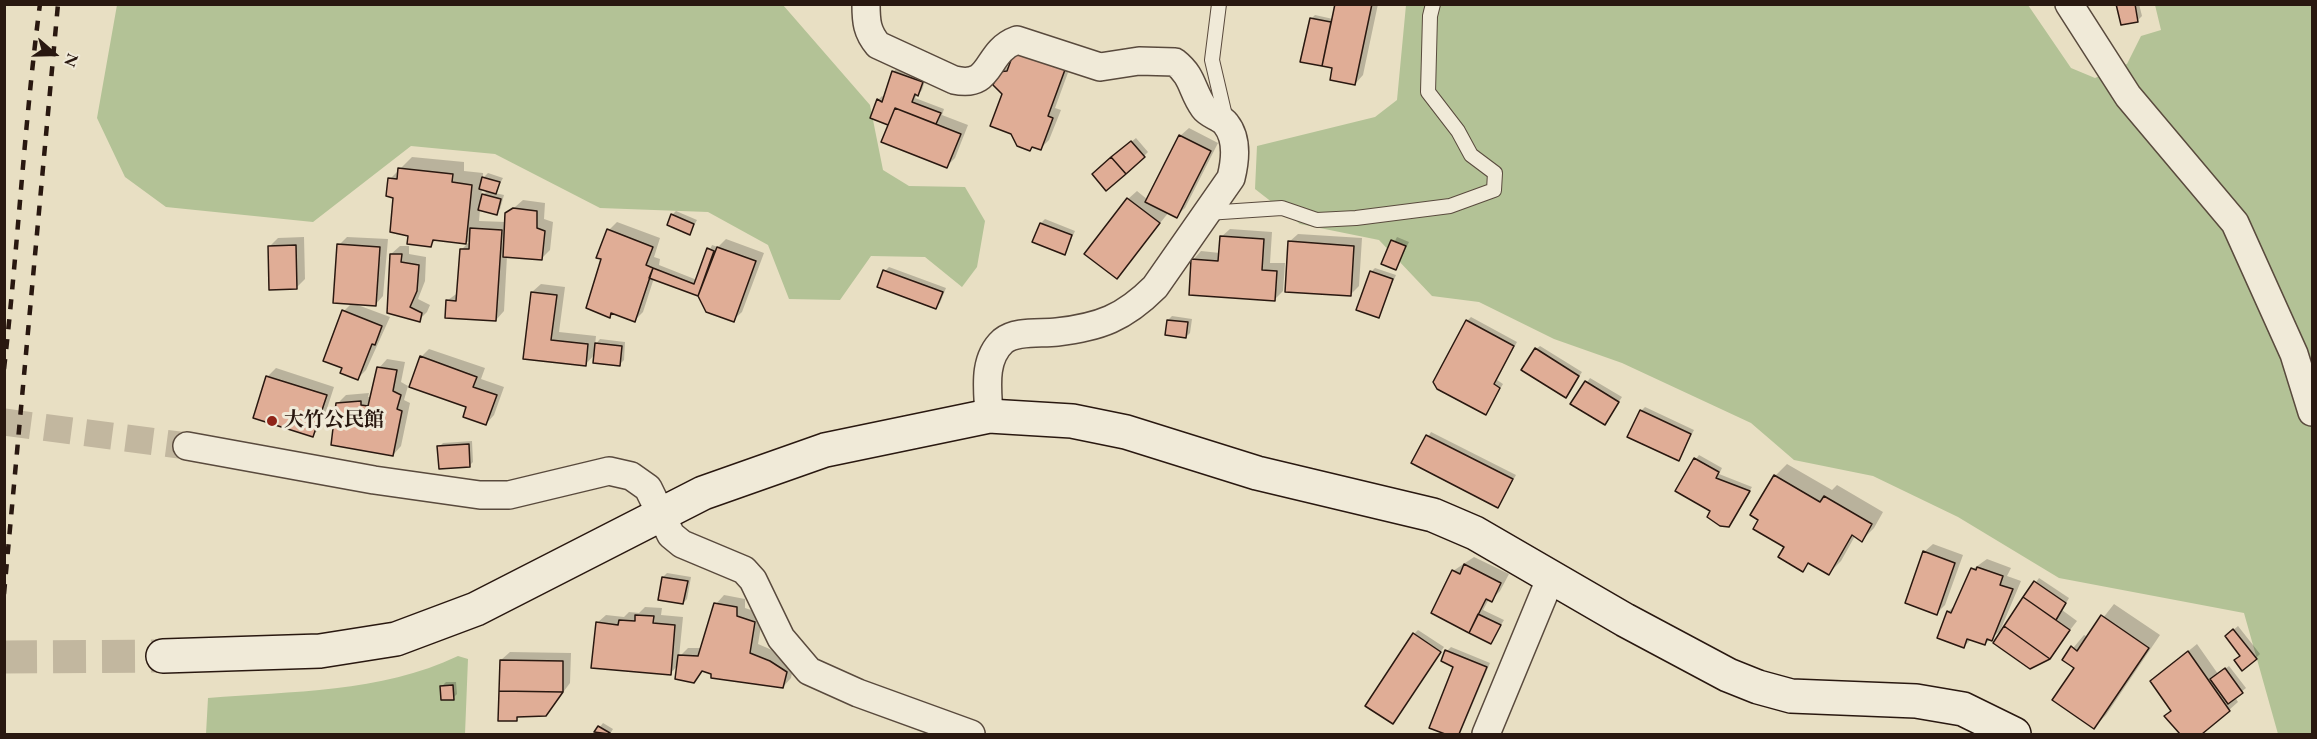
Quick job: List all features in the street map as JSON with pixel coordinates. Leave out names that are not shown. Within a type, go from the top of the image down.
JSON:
[{"type":"street","points":[[866,4],[866,25],[878,45],[954,80],[975,82],[999,51],[1017,40],[1101,67],[1166,60],[1175,62],[1186,71],[1205,110],[1227,125],[1236,159],[1231,178],[1155,286],[1140,302],[1116,319],[1088,328],[1017,335],[1005,339],[996,350],[987,374],[989,416]]},
{"type":"street","points":[[2069,4],[2128,96],[2235,223],[2294,354],[2313,412]]},
{"type":"street","points":[[163,656],[320,651],[396,639],[476,609],[704,493],[825,450],[989,416],[1072,421],[1126,432],[1257,473],[1433,515],[1475,533],[1707,664],[1758,687],[1791,696],[1916,701],[1963,710],[2013,735]]},
{"type":"street","points":[[187,446],[417,488],[480,495],[509,495],[609,471],[631,476],[648,488],[671,535],[682,544],[744,570],[753,580],[781,639],[809,670],[839,686],[971,735]]},
{"type":"street","points":[[1489,733],[1551,577]]},
{"type":"lane","points":[[1219,4],[1212,60],[1227,125]]},
{"type":"lane","points":[[1207,213],[1282,208],[1317,220],[1356,218],[1450,206],[1494,190],[1495,173],[1471,155],[1458,131],[1428,92],[1430,16],[1433,4]]},
{"type":"green space","points":[[117,5],[783,5],[870,105],[883,170],[909,186],[965,187],[985,221],[977,267],[962,287],[925,257],[871,256],[840,300],[789,299],[768,245],[708,212],[600,208],[495,154],[411,146],[313,222],[166,207],[125,177],[97,118]]},
{"type":"green space","points":[[1406,5],[2028,5],[2071,68],[2095,78],[2127,64],[2141,36],[2161,30],[2155,5],[2312,5],[2312,734],[2278,734],[2244,613],[2059,578],[1958,517],[1873,476],[1794,460],[1751,423],[1622,363],[1554,339],[1479,302],[1432,296],[1379,240],[1300,224],[1255,189],[1257,146],[1375,117],[1397,100]]},
{"type":"green space","points":[[458,656],[468,659],[465,734],[206,734],[208,698],[367,684],[428,668]]},
{"type":"building","points":[[1335,4],[1372,4],[1355,85],[1330,80],[1332,68],[1322,66]]},
{"type":"building","points":[[2116,4],[2135,4],[2138,22],[2121,25]]},
{"type":"building","points":[[1310,18],[1331,22],[1322,66],[1300,62]]},
{"type":"building","points":[[1015,49],[1066,67],[1048,116],[1053,118],[1041,150],[1032,147],[1030,151],[1017,146],[1011,134],[990,126],[1002,94],[993,85],[998,72],[1007,71]]},
{"type":"building","points":[[892,71],[923,82],[918,96],[915,94],[912,102],[941,113],[936,124],[895,108],[888,125],[870,118],[877,99],[882,102]]},
{"type":"building","points":[[895,108],[961,134],[947,168],[881,142]]},
{"type":"building","points":[[1179,135],[1211,151],[1177,218],[1145,202]]},
{"type":"building","points":[[1131,141],[1145,157],[1126,174],[1111,157]]},
{"type":"building","points":[[1111,157],[1126,174],[1106,191],[1092,174]]},
{"type":"building","points":[[398,168],[453,174],[452,182],[472,185],[466,244],[433,240],[431,247],[407,244],[408,236],[390,232],[393,198],[386,196],[388,178],[397,179]]},
{"type":"building","points":[[482,177],[500,182],[496,194],[479,189]]},
{"type":"building","points":[[482,194],[501,199],[497,215],[478,210]]},
{"type":"building","points":[[1127,198],[1160,223],[1117,279],[1084,254]]},
{"type":"building","points":[[513,208],[537,211],[537,228],[545,231],[542,260],[503,257],[505,213]]},
{"type":"building","points":[[671,214],[694,224],[690,235],[667,225]]},
{"type":"building","points":[[1040,223],[1072,235],[1065,255],[1032,242]]},
{"type":"building","points":[[470,228],[502,230],[496,321],[445,318],[446,300],[456,301],[460,249],[469,249]]},
{"type":"building","points":[[607,229],[653,247],[646,265],[653,268],[635,322],[611,313],[610,318],[586,308],[601,259],[596,258]]},
{"type":"building","points":[[1220,236],[1264,239],[1262,270],[1277,271],[1275,301],[1189,295],[1191,259],[1218,261]]},
{"type":"building","points":[[1391,240],[1406,246],[1396,270],[1381,264]]},
{"type":"building","points":[[1288,241],[1354,246],[1351,296],[1285,292]]},
{"type":"building","points":[[337,244],[380,247],[376,306],[333,303]]},
{"type":"building","points":[[296,245],[297,289],[269,290],[268,246]]},
{"type":"building","points":[[717,247],[756,261],[734,322],[706,312],[698,296]]},
{"type":"building","points":[[707,248],[714,251],[698,296],[649,278],[653,268],[694,284]]},
{"type":"building","points":[[390,254],[402,254],[401,262],[419,265],[417,291],[410,307],[422,313],[420,322],[387,313]]},
{"type":"building","points":[[883,270],[943,292],[936,309],[877,287]]},
{"type":"building","points":[[1370,271],[1393,279],[1379,318],[1356,310]]},
{"type":"building","points":[[531,292],[557,295],[551,340],[588,344],[586,366],[523,359]]},
{"type":"building","points":[[342,310],[382,326],[375,345],[372,344],[358,380],[340,373],[342,368],[323,361]]},
{"type":"building","points":[[1167,320],[1188,322],[1186,338],[1165,335]]},
{"type":"building","points":[[1466,320],[1514,346],[1494,384],[1500,388],[1486,415],[1437,389],[1433,382]]},
{"type":"building","points":[[595,343],[622,346],[620,366],[593,363]]},
{"type":"building","points":[[1535,348],[1579,376],[1566,398],[1521,370]]},
{"type":"building","points":[[420,356],[477,377],[473,387],[497,395],[486,425],[463,417],[466,407],[409,387]]},
{"type":"building","points":[[377,367],[397,370],[393,391],[401,395],[397,409],[402,411],[393,456],[331,445],[336,403],[361,401],[361,405],[368,406]]},
{"type":"building","points":[[266,376],[327,395],[313,437],[253,418]]},
{"type":"building","points":[[1585,381],[1619,402],[1605,425],[1570,404]]},
{"type":"building","points":[[1640,410],[1691,434],[1679,461],[1627,437]]},
{"type":"building","points":[[1426,435],[1513,479],[1498,508],[1411,463]]},
{"type":"building","points":[[469,444],[470,467],[439,469],[437,446]]},
{"type":"building","points":[[1694,458],[1719,472],[1716,478],[1750,491],[1729,527],[1720,526],[1707,517],[1710,511],[1675,491]]},
{"type":"building","points":[[1774,475],[1820,502],[1824,496],[1872,524],[1862,542],[1852,535],[1829,575],[1808,563],[1803,572],[1778,557],[1784,547],[1753,529],[1758,520],[1750,515]]},
{"type":"building","points":[[1923,551],[1955,563],[1937,615],[1905,603]]},
{"type":"building","points":[[1464,564],[1501,583],[1492,602],[1486,599],[1469,633],[1431,613],[1452,570],[1460,574]]},
{"type":"building","points":[[1977,567],[2003,576],[2000,585],[2013,589],[1992,641],[1987,639],[1985,645],[1967,639],[1964,648],[1937,638],[1947,611],[1951,613],[1971,568],[1976,570]]},
{"type":"building","points":[[662,577],[688,581],[683,604],[658,600]]},
{"type":"building","points":[[2034,581],[2066,603],[2056,620],[2023,597]]},
{"type":"building","points":[[2023,597],[2070,630],[2050,659],[2004,626]]},
{"type":"building","points":[[714,603],[737,607],[737,616],[755,622],[750,653],[770,661],[787,672],[783,688],[711,678],[711,674],[702,671],[694,683],[675,679],[678,655],[698,656]]},
{"type":"building","points":[[1478,614],[1501,625],[1491,644],[1469,633]]},
{"type":"building","points":[[635,615],[654,616],[653,623],[675,625],[671,675],[591,668],[596,622],[618,625],[619,620],[635,621]]},
{"type":"building","points":[[2101,615],[2149,648],[2094,729],[2052,700],[2074,668],[2062,660],[2071,646],[2077,651]]},
{"type":"building","points":[[2004,626],[2050,659],[2030,669],[1993,643]]},
{"type":"building","points":[[2233,629],[2257,659],[2242,671],[2234,660],[2240,656],[2225,636]]},
{"type":"building","points":[[1413,633],[1441,652],[1393,724],[1365,706]]},
{"type":"building","points":[[1445,650],[1487,667],[1459,734],[1445,734],[1429,728],[1453,667],[1441,661]]},
{"type":"building","points":[[2188,651],[2230,711],[2202,734],[2180,734],[2164,716],[2171,711],[2150,681]]},
{"type":"building","points":[[500,660],[563,661],[563,692],[499,691]]},
{"type":"building","points":[[2225,668],[2243,693],[2228,704],[2210,679]]},
{"type":"building","points":[[453,685],[454,700],[441,700],[440,686]]},
{"type":"building","points":[[499,691],[563,692],[546,716],[517,717],[517,721],[498,721]]},
{"type":"building","points":[[598,726],[610,733],[594,732]]},
{"type":"tunnel","points":[[4,422],[187,446]]},
{"type":"tunnel","points":[[4,657],[163,656]]},
{"type":"railway","points":[[4,369],[40,4]]},
{"type":"railway","points":[[4,594],[58,4]]},
{"type":"place","name":"大竹公民館","points":[[272,421]]}]
